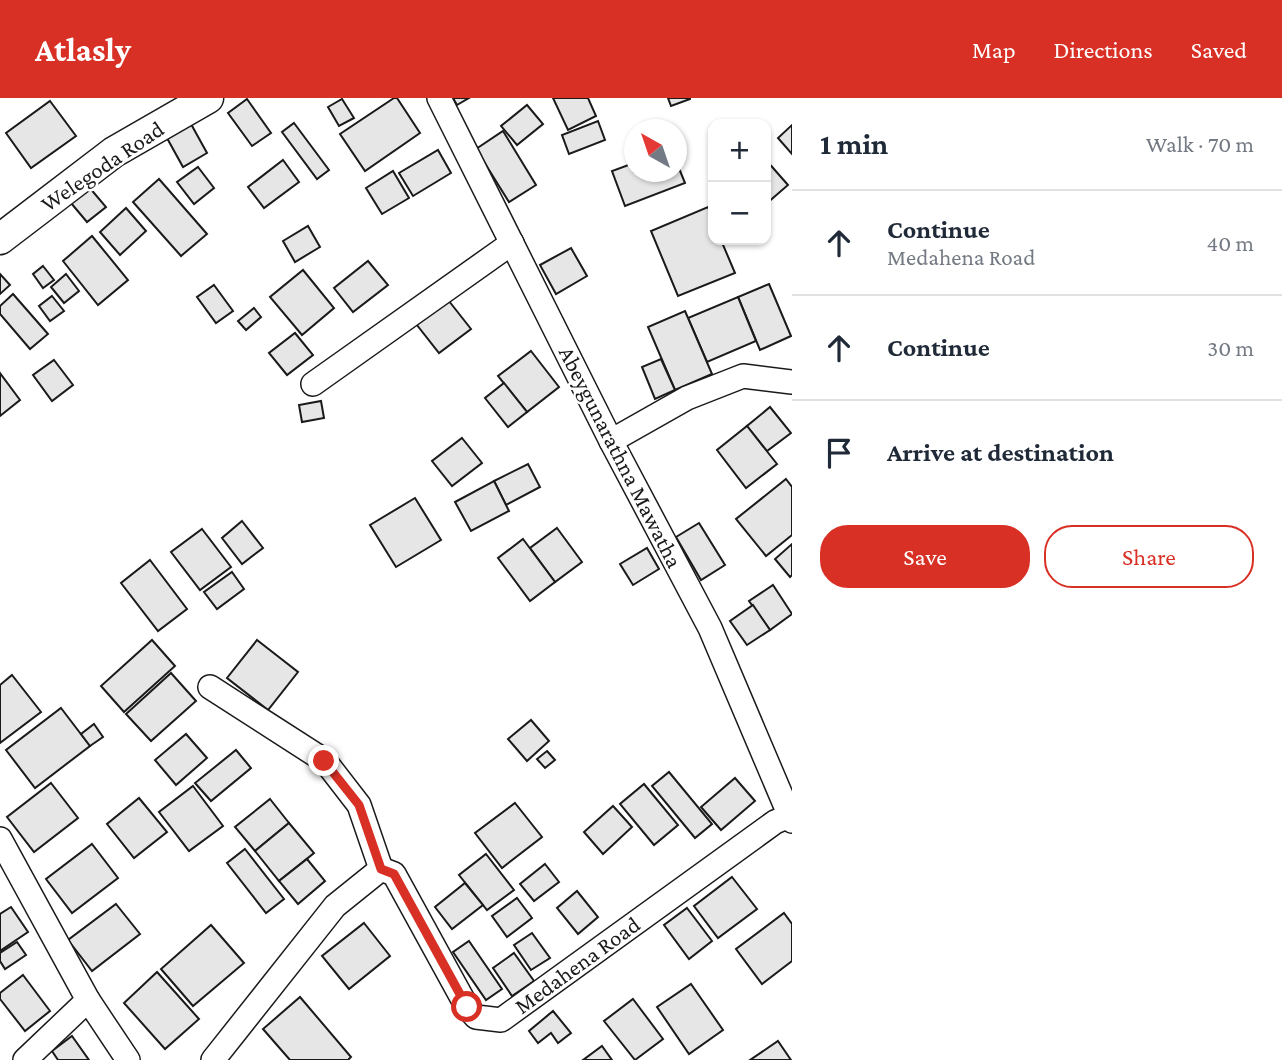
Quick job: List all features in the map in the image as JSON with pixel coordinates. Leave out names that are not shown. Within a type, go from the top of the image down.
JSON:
[{"type":"street","name":"Welegoda Road","points":[[0,239],[114,152],[208,98]]},
{"type":"street","name":"Abeygunarathna Mawatha","points":[[439,98],[611,441],[710,628],[790,818]]},
{"type":"street","points":[[313,384],[512,243]]},
{"type":"street","points":[[611,441],[687,398],[743,376],[792,382]]},
{"type":"street","points":[[210,687],[324,761],[359,805],[381,869],[335,906],[219,1057]]},
{"type":"street","name":"Medahena Road","points":[[381,869],[394,874],[467,1007],[476,1017],[501,1020],[775,822],[790,818]]},
{"type":"street","points":[[0,839],[88,1000],[128,1060]]},
{"type":"street","points":[[25,1060],[88,1000]]},
{"type":"building","points":[[397,98],[420,133],[365,171],[340,134]]},
{"type":"building","points":[[453,98],[469,98],[457,105]]},
{"type":"building","points":[[553,98],[588,98],[596,116],[568,130]]},
{"type":"building","points":[[668,98],[690,98],[690,99],[671,106]]},
{"type":"building","points":[[247,99],[271,133],[252,146],[228,113]]},
{"type":"building","points":[[342,99],[354,118],[339,126],[328,107]]},
{"type":"building","points":[[50,101],[76,136],[31,168],[6,133]]},
{"type":"building","points":[[527,105],[543,124],[517,145],[501,126]]},
{"type":"building","points":[[598,121],[605,140],[569,154],[562,135]]},
{"type":"building","points":[[294,123],[329,170],[317,179],[282,132]]},
{"type":"building","points":[[191,124],[207,153],[183,167],[167,138]]},
{"type":"building","points":[[792,125],[792,154],[778,138]]},
{"type":"building","points":[[503,131],[536,185],[509,202],[476,149]]},
{"type":"building","points":[[438,150],[451,173],[413,196],[399,173]]},
{"type":"building","points":[[283,160],[299,182],[264,208],[248,187]]},
{"type":"building","points":[[771,166],[788,185],[771,200]]},
{"type":"building","points":[[198,167],[214,188],[194,204],[177,182]]},
{"type":"building","points":[[624,167],[624,182],[685,183],[625,206],[612,171]]},
{"type":"building","points":[[393,171],[409,198],[382,214],[366,188]]},
{"type":"building","points":[[159,179],[207,234],[181,256],[133,202]]},
{"type":"building","points":[[89,187],[106,207],[87,222],[71,203]]},
{"type":"building","points":[[708,207],[708,245],[723,245],[735,273],[678,296],[651,231]]},
{"type":"building","points":[[126,208],[146,231],[120,255],[100,232]]},
{"type":"building","points":[[308,226],[320,247],[295,262],[283,241]]},
{"type":"building","points":[[92,236],[128,280],[98,305],[63,261]]},
{"type":"building","points":[[571,248],[587,276],[556,294],[540,265]]},
{"type":"building","points":[[368,261],[388,285],[353,312],[334,288]]},
{"type":"building","points":[[43,266],[54,280],[43,288],[33,274]]},
{"type":"building","points":[[303,270],[334,308],[302,335],[270,297]]},
{"type":"building","points":[[0,274],[10,285],[0,294]]},
{"type":"building","points":[[66,274],[79,291],[64,303],[51,287]]},
{"type":"building","points":[[769,284],[791,336],[760,350],[738,297]]},
{"type":"building","points":[[214,285],[233,311],[216,323],[197,297]]},
{"type":"building","points":[[13,294],[48,334],[30,349],[0,314],[0,306]]},
{"type":"building","points":[[52,296],[64,311],[50,321],[39,306]]},
{"type":"building","points":[[445,296],[471,329],[439,353],[413,320]]},
{"type":"building","points":[[738,297],[756,341],[707,362],[688,318]]},
{"type":"building","points":[[254,308],[261,317],[246,330],[238,321]]},
{"type":"building","points":[[685,311],[712,374],[675,390],[648,327]]},
{"type":"building","points":[[295,333],[313,355],[287,375],[269,353]]},
{"type":"building","points":[[531,351],[559,387],[527,412],[498,376]]},
{"type":"building","points":[[661,359],[675,390],[655,399],[642,367]]},
{"type":"building","points":[[54,360],[73,385],[52,401],[33,375]]},
{"type":"building","points":[[0,373],[20,400],[0,416]]},
{"type":"building","points":[[504,383],[527,412],[508,427],[485,398]]},
{"type":"building","points":[[321,401],[324,418],[302,422],[299,405]]},
{"type":"building","points":[[770,407],[791,433],[767,451],[747,426]]},
{"type":"building","points":[[747,426],[777,464],[746,488],[717,450]]},
{"type":"building","points":[[462,438],[482,463],[452,486],[432,461]]},
{"type":"building","points":[[528,464],[540,487],[506,505],[494,481]]},
{"type":"building","points":[[786,479],[792,487],[792,535],[766,556],[736,519]]},
{"type":"building","points":[[494,481],[509,511],[471,531],[455,502]]},
{"type":"building","points":[[415,498],[441,540],[396,567],[370,525]]},
{"type":"building","points":[[242,521],[263,548],[242,564],[222,538]]},
{"type":"building","points":[[699,523],[725,565],[701,580],[676,537]]},
{"type":"building","points":[[557,528],[582,562],[555,582],[530,548]]},
{"type":"building","points":[[202,529],[231,567],[200,590],[171,552]]},
{"type":"building","points":[[523,539],[555,582],[530,601],[498,558]]},
{"type":"building","points":[[792,544],[792,575],[790,577],[775,559]]},
{"type":"building","points":[[647,548],[659,569],[633,585],[620,564]]},
{"type":"building","points":[[150,560],[187,609],[158,631],[121,583]]},
{"type":"building","points":[[232,572],[244,589],[217,609],[204,592]]},
{"type":"building","points":[[773,585],[792,614],[770,630],[749,601]]},
{"type":"building","points":[[753,605],[770,630],[747,645],[730,621]]},
{"type":"building","points":[[152,640],[175,666],[124,712],[101,686]]},
{"type":"building","points":[[257,640],[298,672],[268,710],[227,678]]},
{"type":"building","points":[[171,673],[196,701],[151,741],[126,714]]},
{"type":"building","points":[[12,675],[41,712],[0,743],[0,685]]},
{"type":"building","points":[[61,708],[90,746],[35,788],[6,750]]},
{"type":"building","points":[[531,720],[549,741],[527,761],[508,739]]},
{"type":"building","points":[[94,724],[103,737],[90,746],[81,734]]},
{"type":"building","points":[[186,734],[207,758],[176,785],[155,760]]},
{"type":"building","points":[[236,750],[251,768],[211,801],[195,783]]},
{"type":"building","points":[[547,751],[555,760],[545,768],[537,759]]},
{"type":"building","points":[[669,772],[712,824],[695,838],[652,786]]},
{"type":"building","points":[[735,778],[755,801],[721,830],[701,807]]},
{"type":"building","points":[[51,783],[78,818],[34,852],[7,817]]},
{"type":"building","points":[[644,784],[678,825],[654,845],[620,804]]},
{"type":"building","points":[[193,786],[223,826],[189,851],[159,812]]},
{"type":"building","points":[[139,798],[167,832],[134,858],[107,824]]},
{"type":"building","points":[[270,799],[289,823],[255,851],[235,827]]},
{"type":"building","points":[[515,803],[542,837],[502,868],[475,833]]},
{"type":"building","points":[[613,806],[632,827],[603,854],[584,832]]},
{"type":"building","points":[[289,823],[314,853],[279,881],[255,851]]},
{"type":"building","points":[[92,844],[118,878],[72,913],[46,879]]},
{"type":"building","points":[[245,849],[284,899],[266,913],[227,863]]},
{"type":"building","points":[[486,854],[514,890],[487,910],[459,875]]},
{"type":"building","points":[[307,859],[325,881],[298,904],[279,881]]},
{"type":"building","points":[[545,864],[559,882],[534,901],[520,884]]},
{"type":"building","points":[[732,877],[757,909],[718,938],[694,906]]},
{"type":"building","points":[[465,883],[483,905],[452,929],[435,907]]},
{"type":"building","points":[[577,891],[598,917],[578,934],[557,908]]},
{"type":"building","points":[[517,898],[532,918],[507,937],[492,916]]},
{"type":"building","points":[[116,904],[140,934],[92,971],[68,940]]},
{"type":"building","points":[[11,907],[28,932],[0,951],[0,914]]},
{"type":"building","points":[[687,908],[712,941],[689,959],[664,925]]},
{"type":"building","points":[[784,913],[792,924],[792,961],[762,984],[736,949]]},
{"type":"building","points":[[364,923],[390,956],[349,989],[322,956]]},
{"type":"building","points":[[211,925],[244,963],[193,1006],[161,969]]},
{"type":"building","points":[[532,933],[550,958],[531,970],[514,945]]},
{"type":"building","points":[[469,941],[502,989],[486,1000],[453,952]]},
{"type":"building","points":[[17,942],[26,955],[5,969],[0,961],[0,953]]},
{"type":"building","points":[[514,953],[534,981],[512,996],[493,968]]},
{"type":"building","points":[[157,972],[199,1019],[165,1049],[124,1003]]},
{"type":"building","points":[[23,975],[50,1011],[25,1031],[0,999],[0,993]]},
{"type":"building","points":[[691,984],[723,1030],[689,1054],[657,1007]]},
{"type":"building","points":[[300,997],[351,1057],[348,1060],[290,1060],[263,1029]]},
{"type":"building","points":[[633,999],[663,1039],[635,1060],[604,1021]]},
{"type":"building","points":[[553,1011],[571,1033],[558,1043],[551,1033],[538,1043],[529,1031]]},
{"type":"building","points":[[72,1036],[89,1060],[58,1060],[52,1051]]},
{"type":"building","points":[[778,1041],[791,1060],[750,1060]]},
{"type":"building","points":[[602,1046],[612,1060],[583,1060]]},
{"type":"route","points":[[324,761],[359,805],[381,869],[394,874],[467,1007]]}]
